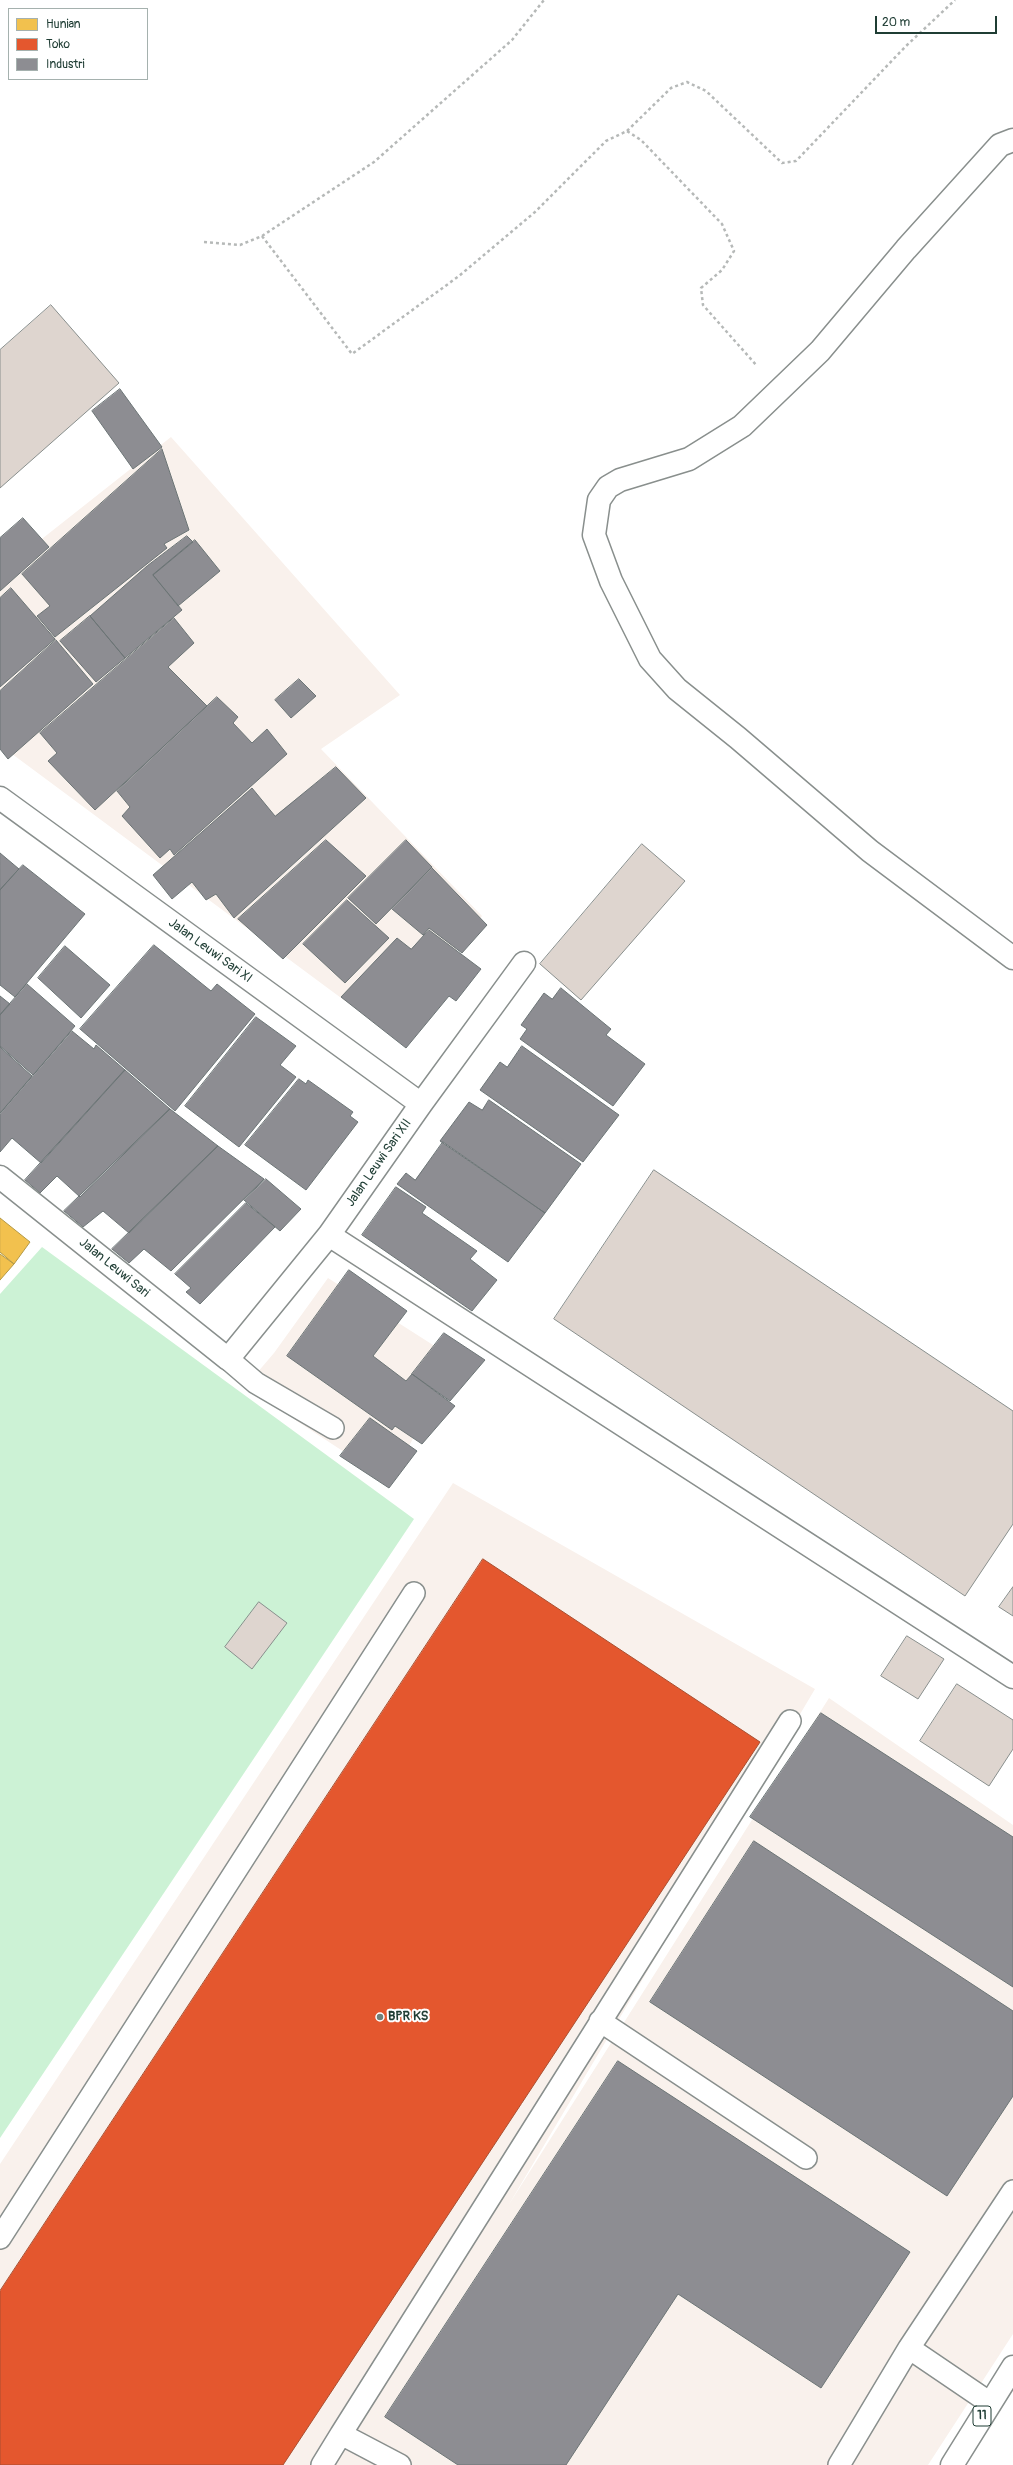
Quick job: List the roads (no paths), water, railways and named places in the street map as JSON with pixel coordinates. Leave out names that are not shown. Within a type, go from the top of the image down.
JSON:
[{"type":"main road","points":[[1013,140],[1000,145],[906,249],[820,351],[742,426],[689,459],[620,480],[608,487],[599,500],[594,536],[611,581],[650,659],[677,689],[738,738],[870,851],[1013,958]]},
{"type":"main road","name":"Jalan Leuwi Sari XI","points":[[0,798],[421,1104]]},
{"type":"main road","name":"Jalan Leuwi Sari XII","points":[[228,1359],[329,1235],[421,1104],[524,963]]},
{"type":"main road","name":"Jalan Leuwi Sari","points":[[0,1177],[228,1359]]},
{"type":"main road","points":[[329,1235],[1013,1677]]},
{"type":"main road","name":"11","points":[[952,2465],[1013,2367]]},
{"type":"lane","points":[[228,1359],[256,1383],[333,1428]]},
{"type":"lane","points":[[0,2238],[414,1593]]},
{"type":"lane","points":[[322,2465],[790,1721]]},
{"type":"lane","points":[[600,2021],[806,2158]]},
{"type":"lane","points":[[839,2465],[909,2348],[1013,2191]]},
{"type":"lane","points":[[909,2348],[990,2403]]},
{"type":"lane","points":[[341,2434],[400,2465]]},
{"type":"place","name":"BPR KS","points":[[380,2017]]}]
